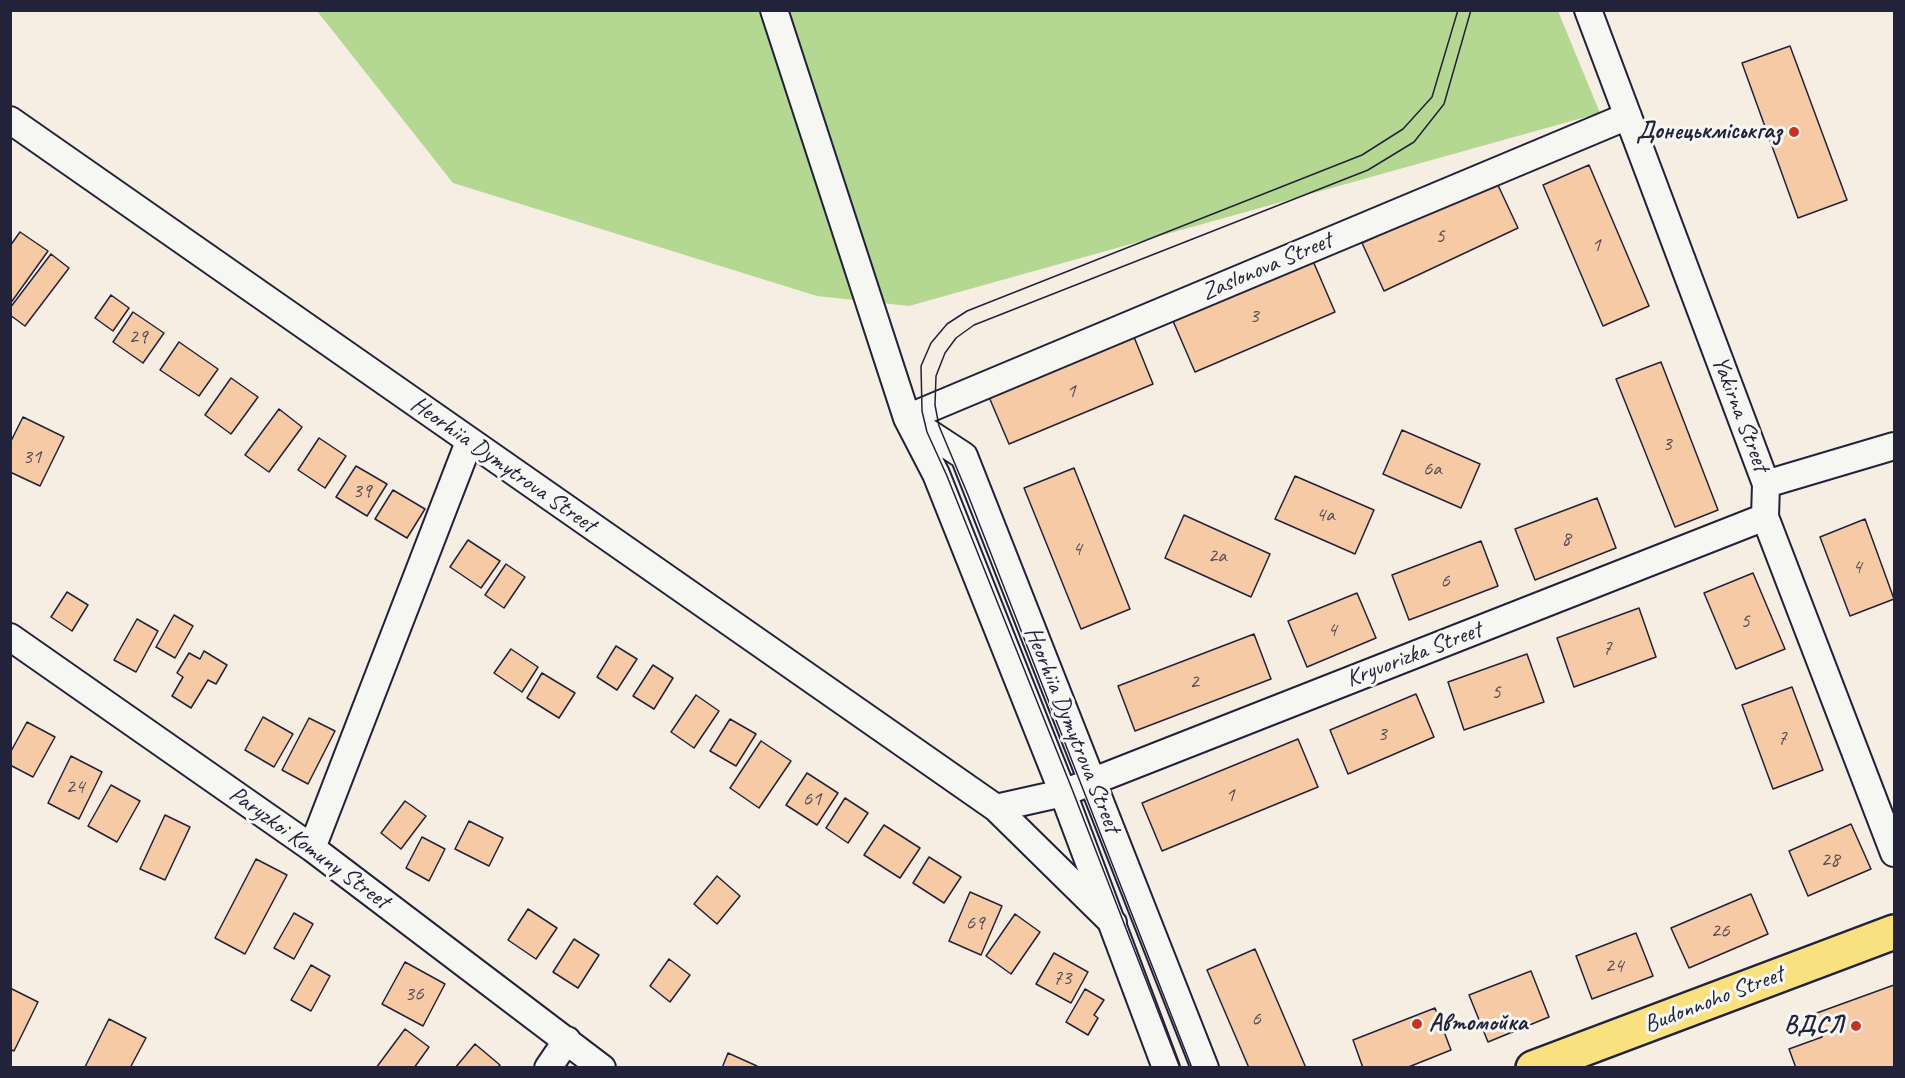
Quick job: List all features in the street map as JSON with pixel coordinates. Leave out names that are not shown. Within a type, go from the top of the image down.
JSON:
[{"type":"main road","name":"Budonnoho Street","points":[[1533,1068],[1894,932]]},
{"type":"street","name":"Heorhiia Dymytrova Street","points":[[774,10],[907,418],[936,474],[1063,793],[1166,1068]]},
{"type":"street","name":"Yakirna Street","points":[[1588,10],[1766,484],[1766,517],[1894,853]]},
{"type":"street","name":"Zaslonova Street","points":[[907,418],[1628,116]]},
{"type":"street","name":"Heorhiia Dymytrova Street","points":[[10,120],[996,808],[1113,923]]},
{"type":"street","name":"Heorhiia Dymytrova Street","points":[[907,418],[964,456],[1205,1068]]},
{"type":"street","points":[[312,848],[469,442]]},
{"type":"street","points":[[1766,484],[1894,446]]},
{"type":"street","name":"Kryvorizka Street","points":[[1063,793],[1766,517]]},
{"type":"street","name":"Paryzkoi Komuny Street","points":[[10,637],[312,848],[602,1068]]},
{"type":"street","name":"Heorhiia Dymytrova Street","points":[[996,808],[1063,793]]},
{"type":"street","points":[[548,1068],[567,1040]]},
{"type":"green space","points":[[317,11],[1558,11],[1600,113],[909,306],[817,296],[453,183]]},
{"type":"building","name":"Донецькміськгаз","points":[[1790,46],[1847,200],[1798,218],[1742,63]]},
{"type":"building","points":[[1589,165],[1649,306],[1603,326],[1543,185]]},
{"type":"building","points":[[1496,181],[1518,228],[1384,291],[1362,243]]},
{"type":"building","points":[[20,232],[48,251],[10,304],[10,246]]},
{"type":"building","points":[[51,254],[69,268],[25,326],[10,315],[10,308]]},
{"type":"building","points":[[1313,261],[1335,312],[1195,372],[1173,321]]},
{"type":"building","points":[[111,295],[129,308],[113,331],[95,318]]},
{"type":"building","points":[[133,312],[164,333],[143,363],[113,342]]},
{"type":"building","points":[[1134,337],[1153,384],[1009,444],[989,397]]},
{"type":"building","points":[[179,342],[218,369],[199,396],[160,370]]},
{"type":"building","points":[[1661,362],[1718,510],[1675,527],[1616,379]]},
{"type":"building","points":[[231,378],[258,397],[231,434],[205,415]]},
{"type":"building","points":[[279,409],[302,427],[269,472],[245,455]]},
{"type":"building","points":[[23,417],[64,437],[40,486],[10,472],[10,443]]},
{"type":"building","points":[[1402,430],[1480,464],[1461,508],[1383,474]]},
{"type":"building","points":[[319,438],[346,456],[325,488],[298,470]]},
{"type":"building","points":[[356,466],[387,484],[367,516],[336,497]]},
{"type":"building","points":[[1074,468],[1130,609],[1081,629],[1024,488]]},
{"type":"building","points":[[1295,476],[1374,510],[1355,554],[1275,519]]},
{"type":"building","points":[[393,490],[425,509],[407,538],[375,519]]},
{"type":"building","points":[[1597,498],[1616,548],[1535,580],[1515,529]]},
{"type":"building","points":[[1184,515],[1270,554],[1251,597],[1165,558]]},
{"type":"building","points":[[1865,519],[1894,599],[1850,616],[1820,537]]},
{"type":"building","points":[[468,540],[500,561],[481,588],[450,567]]},
{"type":"building","points":[[1481,541],[1498,586],[1409,620],[1392,575]]},
{"type":"building","points":[[506,564],[525,577],[504,608],[485,595]]},
{"type":"building","points":[[1753,573],[1785,649],[1736,669],[1704,593]]},
{"type":"building","points":[[67,592],[88,605],[72,631],[51,617]]},
{"type":"building","points":[[1357,593],[1376,638],[1307,667],[1288,621]]},
{"type":"building","points":[[1639,608],[1656,657],[1574,687],[1557,638]]},
{"type":"building","points":[[174,615],[193,626],[175,658],[156,647]]},
{"type":"building","points":[[137,619],[158,631],[136,672],[114,660]]},
{"type":"building","points":[[1254,634],[1271,679],[1135,731],[1118,686]]},
{"type":"building","points":[[616,646],[637,659],[617,690],[597,677]]},
{"type":"building","points":[[511,649],[538,667],[522,692],[494,673]]},
{"type":"building","points":[[204,651],[227,665],[216,684],[208,680],[191,708],[172,696],[183,677],[177,673],[189,653],[200,659]]},
{"type":"building","points":[[1527,654],[1544,702],[1464,730],[1448,682]]},
{"type":"building","points":[[653,665],[673,678],[654,709],[633,696]]},
{"type":"building","points":[[542,673],[575,693],[559,718],[527,698]]},
{"type":"building","points":[[1792,687],[1823,770],[1773,789],[1742,705]]},
{"type":"building","points":[[1416,694],[1434,737],[1348,774],[1330,730]]},
{"type":"building","points":[[696,695],[719,711],[694,748],[671,732]]},
{"type":"building","points":[[263,717],[293,734],[274,767],[245,750]]},
{"type":"building","points":[[309,718],[335,731],[308,784],[282,770]]},
{"type":"building","points":[[730,719],[756,734],[736,766],[710,751]]},
{"type":"building","points":[[27,722],[55,737],[33,777],[10,765],[10,753]]},
{"type":"building","points":[[1298,739],[1318,787],[1162,851],[1142,803]]},
{"type":"building","points":[[761,741],[791,761],[759,808],[730,788]]},
{"type":"building","points":[[71,756],[102,772],[79,819],[48,803]]},
{"type":"building","points":[[807,773],[838,793],[817,825],[786,805]]},
{"type":"building","points":[[111,785],[140,801],[117,842],[88,826]]},
{"type":"building","points":[[845,798],[868,813],[848,843],[826,828]]},
{"type":"building","points":[[405,801],[426,816],[401,849],[381,833]]},
{"type":"building","points":[[165,815],[190,827],[165,880],[140,869]]},
{"type":"building","points":[[469,821],[503,838],[489,866],[455,849]]},
{"type":"building","points":[[1851,824],[1871,869],[1808,896],[1789,851]]},
{"type":"building","points":[[884,825],[920,848],[900,878],[864,855]]},
{"type":"building","points":[[422,837],[445,849],[429,881],[406,868]]},
{"type":"building","points":[[929,857],[961,877],[944,903],[913,883]]},
{"type":"building","points":[[256,859],[287,875],[245,954],[215,938]]},
{"type":"building","points":[[717,876],[740,896],[717,924],[694,904]]},
{"type":"building","points":[[970,892],[1002,906],[981,955],[949,941]]},
{"type":"building","points":[[1751,894],[1768,934],[1689,968],[1671,928]]},
{"type":"building","points":[[528,909],[557,928],[536,959],[508,940]]},
{"type":"building","points":[[294,913],[313,924],[294,959],[274,948]]},
{"type":"building","points":[[1015,914],[1040,932],[1011,974],[986,956]]},
{"type":"building","points":[[1636,933],[1653,976],[1592,999],[1576,956]]},
{"type":"building","points":[[574,939],[599,955],[578,988],[553,972]]},
{"type":"building","points":[[1255,949],[1306,1068],[1249,1068],[1207,970]]},
{"type":"building","points":[[1054,953],[1088,972],[1071,1003],[1036,984]]},
{"type":"building","points":[[669,959],[690,975],[670,1002],[650,986]]},
{"type":"building","points":[[405,962],[445,984],[423,1026],[382,1004]]},
{"type":"building","points":[[311,965],[330,976],[311,1011],[291,1000]]},
{"type":"building","points":[[1531,971],[1549,1017],[1488,1042],[1469,995]]},
{"type":"building","name":"ВДСЛ","points":[[1894,985],[1894,1068],[1796,1068],[1789,1049],[1822,1037],[1814,1014]]},
{"type":"building","points":[[10,988],[38,1002],[14,1051],[10,1049]]},
{"type":"building","points":[[1085,989],[1104,1000],[1094,1015],[1098,1018],[1088,1035],[1066,1022]]},
{"type":"building","name":"Автомойка","points":[[1435,1008],[1451,1050],[1406,1068],[1363,1068],[1353,1040]]},
{"type":"building","points":[[109,1019],[146,1038],[130,1068],[87,1068],[85,1067]]},
{"type":"building","points":[[405,1029],[429,1047],[414,1068],[376,1068]]},
{"type":"building","points":[[475,1044],[500,1065],[497,1068],[455,1068]]},
{"type":"building","points":[[728,1053],[757,1066],[756,1068],[722,1068]]},
{"type":"tram line","points":[[1180,1068],[1072,789],[947,476],[927,432],[922,411],[921,366],[931,343],[947,324],[967,311],[1362,155],[1403,129],[1432,97],[1458,10]]},
{"type":"tram line","points":[[1192,1068],[939,426],[935,405],[936,376],[945,353],[956,338],[974,325],[1368,170],[1414,142],[1444,104],[1471,10]]},
{"type":"place","name":"Донецькміськгаз","points":[[1794,132]]},
{"type":"place","name":"Автомойка","points":[[1417,1024]]},
{"type":"place","name":"ВДСЛ","points":[[1856,1026]]}]
